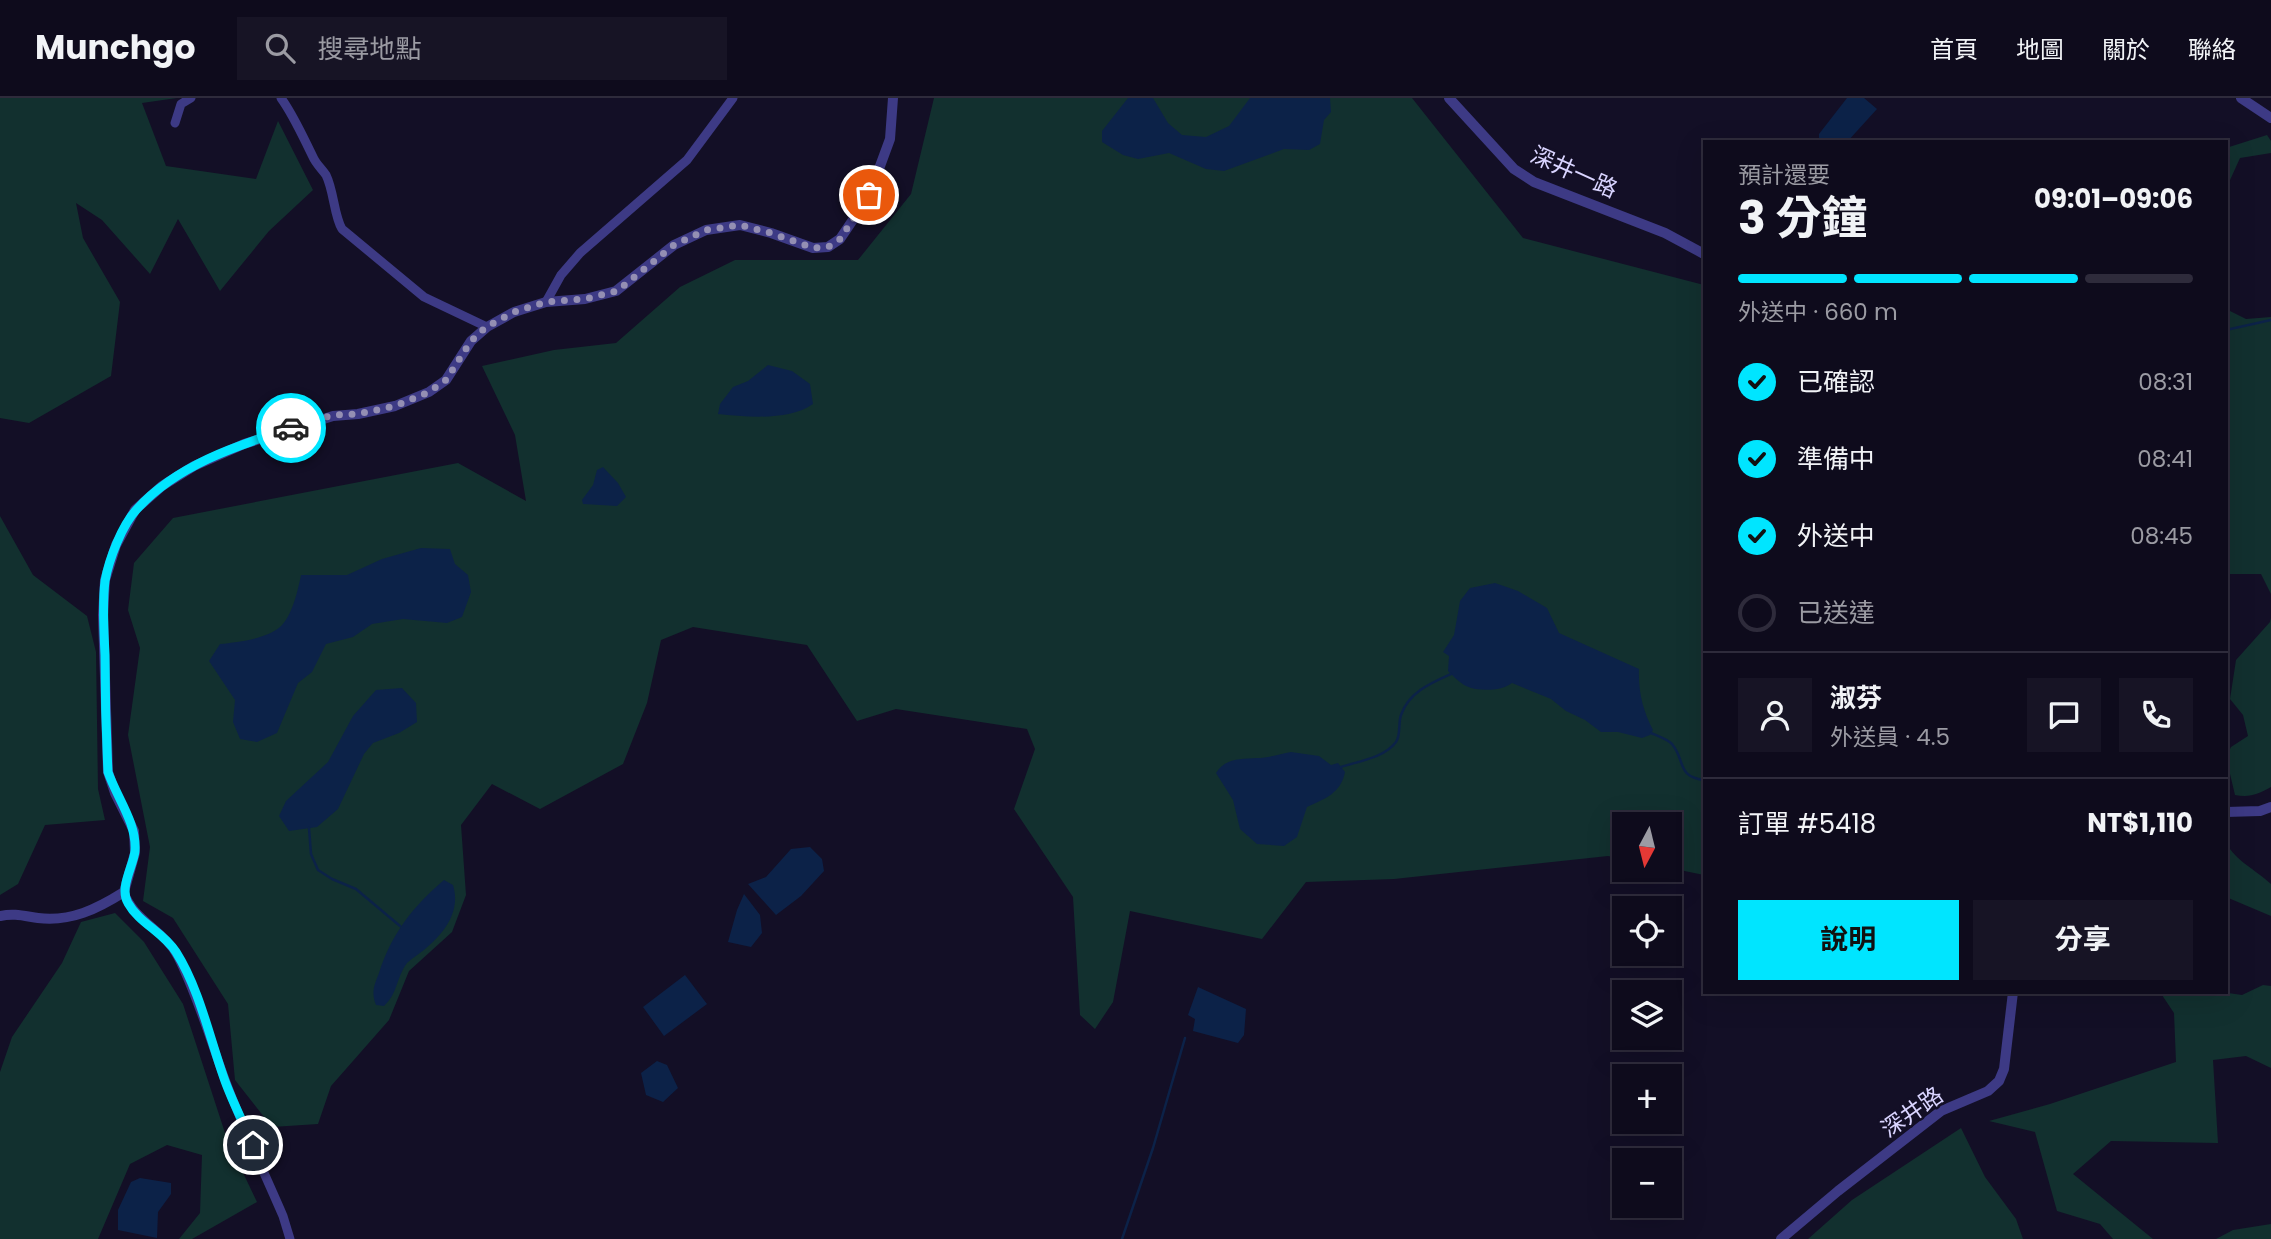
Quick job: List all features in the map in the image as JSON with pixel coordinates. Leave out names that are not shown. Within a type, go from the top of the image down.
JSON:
[{"type":"street","points":[[175,123],[181,104],[191,98]]},
{"type":"street","points":[[281,98],[326,176],[342,229],[424,297],[486,327]]},
{"type":"street","points":[[546,302],[561,275],[580,253],[687,160],[733,98]]},
{"type":"street","points":[[290,1239],[177,953],[128,903],[124,892],[135,853],[134,831],[108,772],[103,615],[105,580],[116,545],[135,510],[162,486],[194,466],[244,444],[333,415],[358,414],[395,406],[429,392],[446,380],[471,341],[486,327],[514,312],[546,302],[585,299],[617,291],[674,245],[706,230],[740,225],[813,248],[828,247],[840,239],[869,195],[890,139],[893,98]]},
{"type":"street","name":"深井一路","points":[[1449,98],[1514,169],[1534,182],[1665,233],[1703,253]]},
{"type":"street","points":[[2241,98],[2271,118]]},
{"type":"street","points":[[2228,812],[2260,811],[2271,807]]},
{"type":"street","points":[[0,916],[11,914],[58,919],[79,916],[124,892]]},
{"type":"street","name":"深井路","points":[[1781,1239],[1941,1111],[1988,1091],[1999,1081],[2004,1069],[2013,994]]},
{"type":"green space","points":[[0,98],[177,98],[142,103],[166,166],[256,179],[278,121],[313,190],[269,231],[220,291],[178,219],[150,274],[102,220],[76,203],[83,238],[120,302],[111,376],[29,423],[0,418]]},
{"type":"green space","points":[[934,98],[1412,98],[1523,238],[1703,285],[1703,875],[1682,870],[1682,812],[1612,812],[1612,857],[1394,879],[1306,882],[1262,939],[1130,911],[1113,1002],[1095,1029],[1080,1015],[1073,897],[1014,809],[1035,749],[1027,729],[896,709],[857,721],[807,645],[693,627],[661,640],[647,703],[623,764],[540,809],[492,784],[461,825],[466,895],[452,932],[409,971],[389,1020],[331,1086],[318,1124],[272,1127],[235,1080],[228,1004],[173,918],[143,901],[150,847],[128,735],[140,648],[128,610],[134,563],[173,518],[458,463],[526,501],[515,435],[482,366],[554,350],[616,343],[680,287],[735,260],[858,260],[911,194]]},
{"type":"green space","points":[[2267,135],[2271,141],[2271,153],[2240,158],[2228,185],[2228,147]]},
{"type":"green space","points":[[2228,310],[2246,319],[2271,317],[2271,594],[2261,574],[2228,574]]},
{"type":"green space","points":[[0,516],[33,575],[87,616],[96,652],[98,789],[105,820],[45,825],[18,884],[0,895]]},
{"type":"green space","points":[[2271,618],[2271,787],[2254,795],[2235,795],[2228,753],[2231,747],[2248,736],[2243,715],[2230,699],[2236,660]]},
{"type":"green space","points":[[2228,846],[2271,884],[2271,916],[2228,898]]},
{"type":"green space","points":[[115,913],[144,942],[183,1004],[227,1139],[257,1202],[192,1239],[179,1239],[200,1213],[202,1155],[167,1145],[130,1164],[98,1239],[0,1239],[0,1072],[12,1037],[62,963],[81,922]]},
{"type":"green space","points":[[2263,985],[2271,986],[2271,1068],[2246,1056],[2213,1060],[2218,1143],[2111,1141],[2073,1174],[2153,1239],[2113,1239],[2100,1224],[2057,1211],[2035,1132],[1989,1121],[2050,1104],[2176,1062],[2174,1013],[2161,994],[2242,995]]},
{"type":"green space","points":[[1961,1128],[1985,1177],[2016,1219],[2023,1239],[1808,1239],[1852,1200]]},
{"type":"green space","points":[[2271,1224],[2271,1239],[2216,1239],[2233,1230]]},
{"type":"water","points":[[1128,98],[1153,98],[1168,123],[1182,135],[1206,137],[1229,126],[1250,98],[1330,98],[1331,112],[1324,120],[1320,144],[1309,150],[1284,149],[1224,171],[1206,169],[1169,153],[1138,159],[1123,155],[1102,142],[1102,131]]},
{"type":"water","points":[[1847,98],[1864,98],[1877,109],[1849,140],[1819,140],[1819,134]]},
{"type":"water","points":[[768,365],[792,371],[810,384],[813,404],[780,415],[754,417],[718,414],[720,404],[733,387],[748,381]]},
{"type":"water","points":[[603,467],[618,483],[626,497],[617,506],[583,504],[582,500],[593,485],[597,470]]},
{"type":"water","points":[[421,548],[450,549],[455,564],[468,575],[471,592],[462,617],[447,623],[403,619],[372,624],[353,637],[326,644],[312,672],[298,683],[277,733],[257,742],[240,739],[233,722],[235,700],[209,661],[220,644],[260,637],[280,627],[291,610],[301,575],[347,575],[382,559]]},
{"type":"water","points":[[1495,583],[1518,591],[1547,608],[1559,633],[1639,669],[1642,701],[1653,730],[1650,735],[1642,738],[1618,732],[1601,732],[1551,699],[1512,683],[1496,689],[1477,689],[1464,685],[1450,673],[1449,656],[1443,652],[1454,635],[1460,601],[1470,588]]},
{"type":"water","points":[[402,688],[416,703],[417,722],[399,733],[373,743],[364,754],[338,809],[317,827],[289,831],[279,816],[286,801],[328,762],[353,716],[376,690]]},
{"type":"water","points":[[1291,752],[1319,756],[1331,765],[1338,763],[1345,772],[1343,779],[1331,794],[1307,807],[1297,837],[1284,846],[1257,844],[1240,829],[1233,800],[1216,773],[1224,764],[1234,760]]},
{"type":"water","points":[[810,847],[822,859],[824,871],[801,896],[776,915],[748,884],[766,877],[791,849]]},
{"type":"water","points":[[444,880],[453,885],[455,895],[453,913],[445,929],[407,963],[389,1001],[384,1006],[376,1005],[375,985],[390,946],[404,922],[422,900]]},
{"type":"water","points":[[744,894],[760,915],[762,933],[751,947],[728,942]]},
{"type":"water","points":[[685,975],[707,1004],[664,1036],[643,1007]]},
{"type":"water","points":[[1198,987],[1246,1009],[1244,1035],[1238,1043],[1193,1031],[1195,1019],[1188,1015]]},
{"type":"water","points":[[657,1061],[667,1065],[678,1088],[663,1102],[646,1095],[641,1073]]},
{"type":"water","points":[[140,1178],[171,1183],[171,1194],[158,1212],[157,1238],[118,1230],[118,1210],[131,1182]]},
{"type":"waterway","points":[[2228,330],[2271,320]]},
{"type":"waterway","points":[[1341,767],[1371,758],[1391,747],[1398,739],[1401,715],[1409,700],[1422,689],[1451,674]]},
{"type":"waterway","points":[[1651,733],[1672,744],[1685,771],[1703,780]]},
{"type":"waterway","points":[[309,828],[311,854],[318,870],[356,889],[400,926]]},
{"type":"waterway","points":[[1122,1239],[1153,1148],[1185,1038]]},
{"type":"way so far","points":[[291,428],[333,415],[358,414],[395,406],[429,392],[446,380],[471,341],[486,327],[514,312],[546,302],[585,299],[617,291],[674,245],[706,230],[740,225],[813,248],[828,247],[840,239],[869,195]]},
{"type":"route","points":[[253,1145],[177,953],[128,903],[124,892],[135,853],[134,831],[108,772],[103,615],[105,580],[116,545],[135,510],[162,486],[194,466],[244,444],[291,428]]}]
